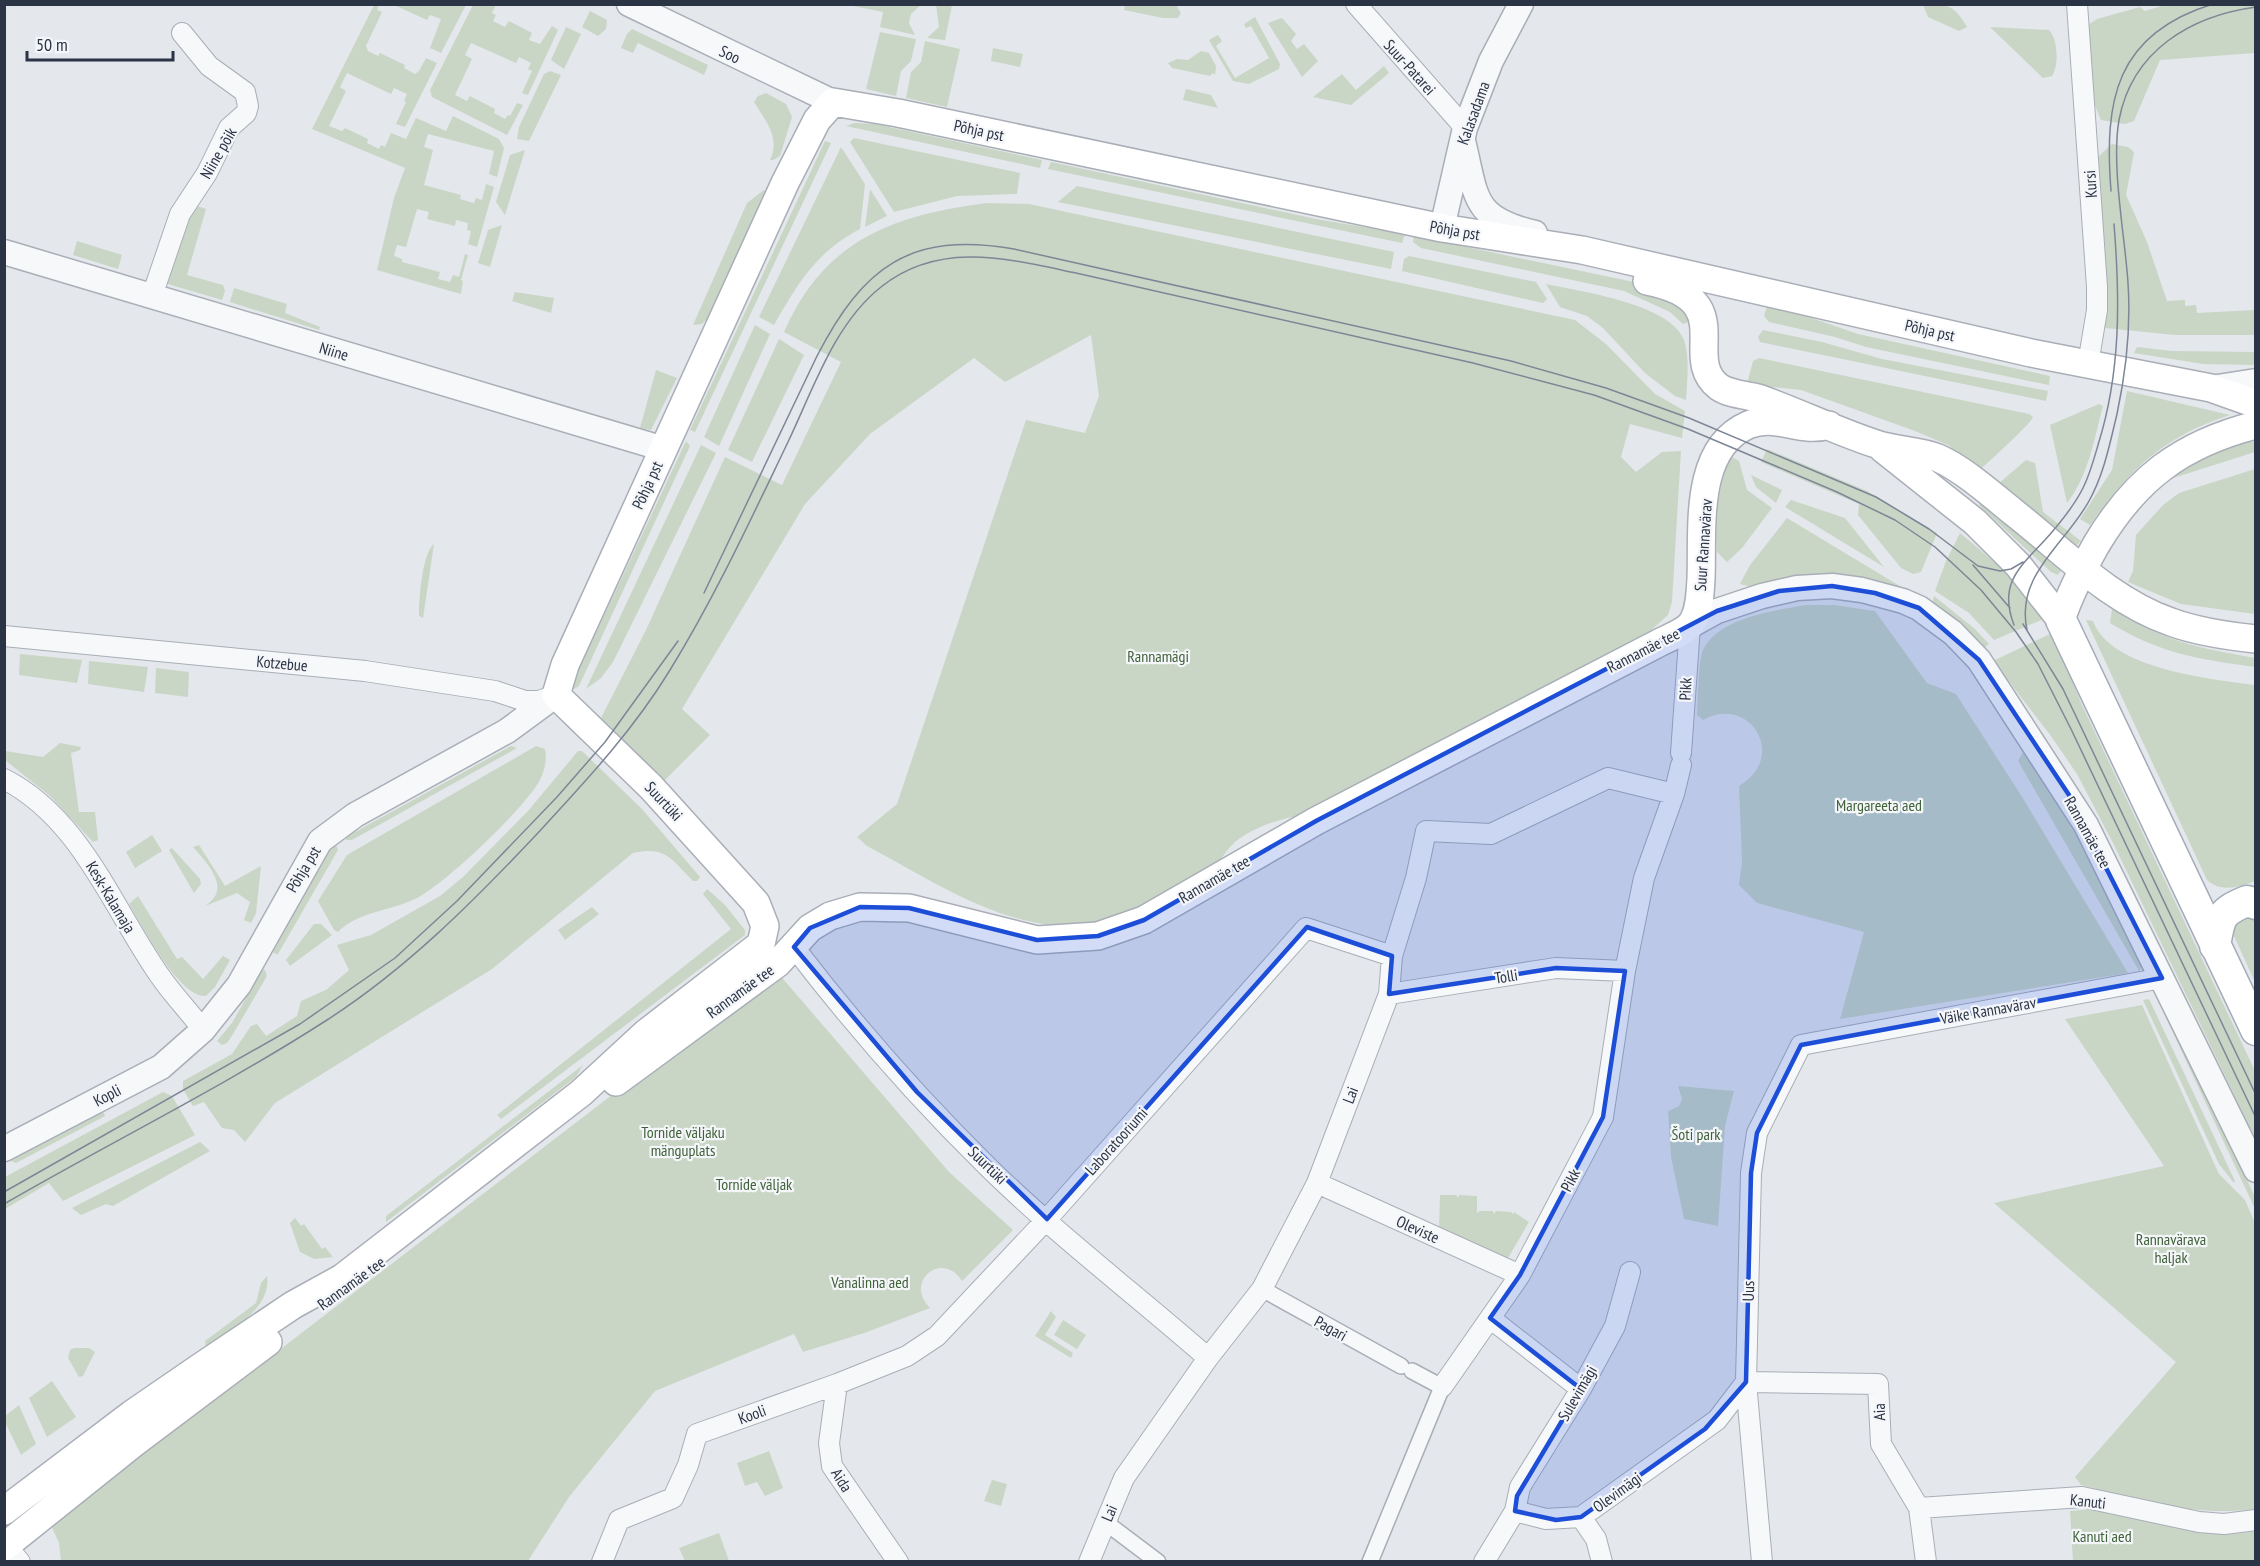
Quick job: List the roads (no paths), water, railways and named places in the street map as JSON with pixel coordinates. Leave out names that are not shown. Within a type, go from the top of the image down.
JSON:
[{"type":"main road","name":"Põhja pst","points":[[556,695],[565,665],[785,183],[817,120],[833,102],[898,112],[1442,228],[1582,250],[2088,364],[2211,388],[2256,405]]},
{"type":"main road","points":[[1442,228],[1444,236],[1451,242],[1668,285],[1685,293],[1696,304],[1705,322],[1707,371],[1719,387],[1877,444],[1938,458],[1983,487],[2127,601],[2170,622],[2220,635],[2256,639]]},
{"type":"main road","name":"Suur Rannavärav","points":[[1690,626],[1699,602],[1705,498],[1712,463],[1730,436],[1748,425],[1776,422],[1814,430],[1829,425]]},
{"type":"main road","points":[[2061,620],[2070,591],[2108,524],[2127,498],[2149,477],[2190,449],[2256,425]]},
{"type":"main road","points":[[1877,444],[1975,522],[2018,565],[2061,620],[2256,1030]]},
{"type":"main road","name":"Rannamäe tee","points":[[9,1549],[134,1443],[286,1329],[358,1279],[629,1072],[778,963],[810,928],[830,916],[860,907],[909,908],[1037,940],[1098,936],[1144,920],[1316,820],[1690,626]]},
{"type":"main road","name":"Suurtüki","points":[[556,695],[651,787],[756,903],[763,915]]},
{"type":"main road","points":[[2215,946],[2220,919],[2228,909],[2247,901],[2256,904]]},
{"type":"main road","name":"Rannamäe tee","points":[[4,1511],[189,1375],[293,1305],[342,1278],[572,1100],[646,1034],[761,944],[765,926],[763,915]]},
{"type":"street","name":"Soo","points":[[629,4],[833,102]]},
{"type":"street","name":"Suur-Patarei","points":[[1356,4],[1464,134]]},
{"type":"street","name":"Kalasadama","points":[[1442,228],[1464,134],[1491,62],[1521,4]]},
{"type":"street","name":"Kursi","points":[[2077,4],[2097,287],[2097,310],[2088,364]]},
{"type":"street","name":"Niine põik","points":[[153,296],[180,214],[207,173],[229,128],[246,114],[248,106],[245,92],[209,66],[182,33]]},
{"type":"street","points":[[1464,134],[1476,197],[1488,214],[1507,226],[1551,236],[1582,250]]},
{"type":"street","name":"Niine","points":[[4,252],[664,449]]},
{"type":"street","points":[[2211,388],[2256,381]]},
{"type":"street","name":"Rannamäe tee","points":[[1690,626],[1717,611],[1761,596],[1797,588],[1832,586],[1888,596],[1920,608],[1979,660],[2003,700],[2069,795],[2114,878],[2256,1170]]},
{"type":"street","name":"Pikk","points":[[1370,1562],[1442,1387],[1520,1275],[1603,1117],[1625,971],[1644,878],[1674,794],[1681,759],[1690,626]]},
{"type":"street","name":"Kotzebue","points":[[4,636],[387,673],[495,691],[525,701],[539,701],[556,695]]},
{"type":"street","name":"Põhja pst","points":[[202,1030],[239,985],[320,841],[355,815],[507,731],[556,695]]},
{"type":"street","name":"Lai","points":[[1089,1562],[1124,1478],[1208,1358],[1262,1289],[1317,1183],[1389,994],[1392,956],[1416,878],[1426,831],[1491,834],[1608,778],[1674,794]]},
{"type":"street","name":"Kesk-Kalamaja","points":[[4,779],[38,802],[86,856],[160,977],[202,1030]]},
{"type":"street","name":"Laboratooriumi","points":[[837,1384],[907,1356],[937,1336],[1047,1219],[1306,928],[1392,956]]},
{"type":"street","name":"Suurtüki","points":[[794,947],[827,989],[917,1092],[988,1167],[1208,1358]]},
{"type":"street","name":"Tolli","points":[[1389,994],[1556,968],[1625,971]]},
{"type":"street","name":"Väike Rannavärav","points":[[1815,1040],[2162,978]]},
{"type":"street","name":"Kopli","points":[[4,1149],[161,1067],[202,1030]]},
{"type":"street","name":"Uus","points":[[1762,1562],[1746,1382],[1751,1173],[1757,1133],[1802,1045],[1815,1040]]},
{"type":"street","name":"Oleviste","points":[[1317,1183],[1520,1275]]},
{"type":"street","name":"Sulevimägi","points":[[1515,1511],[1520,1486],[1581,1389],[1615,1326],[1630,1272]]},
{"type":"street","name":"Pagari","points":[[1262,1289],[1442,1387]]},
{"type":"street","points":[[1490,1317],[1581,1389]]},
{"type":"street","name":"Aia","points":[[1746,1382],[1878,1384],[1881,1444],[1919,1509],[1926,1562]]},
{"type":"street","name":"Olevimägi","points":[[1515,1511],[1546,1519],[1581,1517],[1717,1420],[1746,1382]]},
{"type":"street","name":"Kooli","points":[[602,1562],[619,1520],[673,1498],[688,1465],[697,1434],[837,1384]]},
{"type":"street","name":"Aida","points":[[837,1384],[829,1443],[831,1466],[898,1562]]},
{"type":"street","name":"Kanuti","points":[[1919,1509],[2082,1497],[2199,1522],[2224,1524],[2256,1520]]},
{"type":"street","points":[[1484,1562],[1515,1511]]},
{"type":"street","points":[[1581,1517],[1596,1539],[1602,1562]]},
{"type":"street","points":[[1105,1522],[1158,1562]]},
{"type":"tram line","points":[[2111,191],[2110,128],[2114,100],[2123,75],[2136,53],[2155,33],[2180,17],[2213,4]]},
{"type":"tram line","points":[[2027,630],[2025,610],[2028,593],[2044,561],[2079,517],[2094,491],[2106,458],[2120,398],[2127,349],[2129,300],[2118,179],[2117,138],[2119,120],[2126,96],[2137,74],[2151,56],[2168,41],[2209,19],[2256,7]]},
{"type":"tram line","points":[[2014,625],[2009,609],[2011,584],[2024,563],[2061,521],[2080,494],[2092,466],[2106,418],[2117,335],[2114,224]]},
{"type":"tram line","points":[[704,593],[817,356],[834,325],[853,299],[872,278],[894,262],[918,251],[946,246],[978,245],[1014,249],[1511,361],[1606,388],[1689,418],[1876,497],[1929,529],[1978,566],[2000,571],[2011,569],[2023,562]]},
{"type":"tram line","points":[[4,1204],[288,1045],[384,979],[463,910],[590,776],[656,692],[717,586],[826,359],[850,320],[881,287],[904,272],[927,263],[951,258],[976,257],[1026,263],[1076,273],[1473,363],[1594,395],[1688,429],[1837,492],[1895,520],[1935,547],[1981,590],[2016,632],[2038,664],[2256,1118]]},
{"type":"tram line","points":[[1973,565],[2010,608]]},
{"type":"tram line","points":[[2023,624],[2063,689],[2256,1095]]},
{"type":"tram line","points":[[4,1192],[300,1024],[395,958],[457,901],[557,797],[605,742],[678,641]]},
{"type":"park label","name":"Rannamägi","points":[[1158,656]]},
{"type":"park label","name":"Margareeta aed","points":[[1879,805]]},
{"type":"park label","name":"Šoti park","points":[[1696,1134]]},
{"type":"park label","name":"Tornide väljaku mänguplats","points":[[683,1141]]},
{"type":"park label","name":"Tornide väljak","points":[[754,1184]]},
{"type":"park label","name":"Rannavärava haljak","points":[[2171,1248]]},
{"type":"park label","name":"Vanalinna aed","points":[[870,1282]]},
{"type":"park label","name":"Kanuti aed","points":[[2102,1536]]}]
